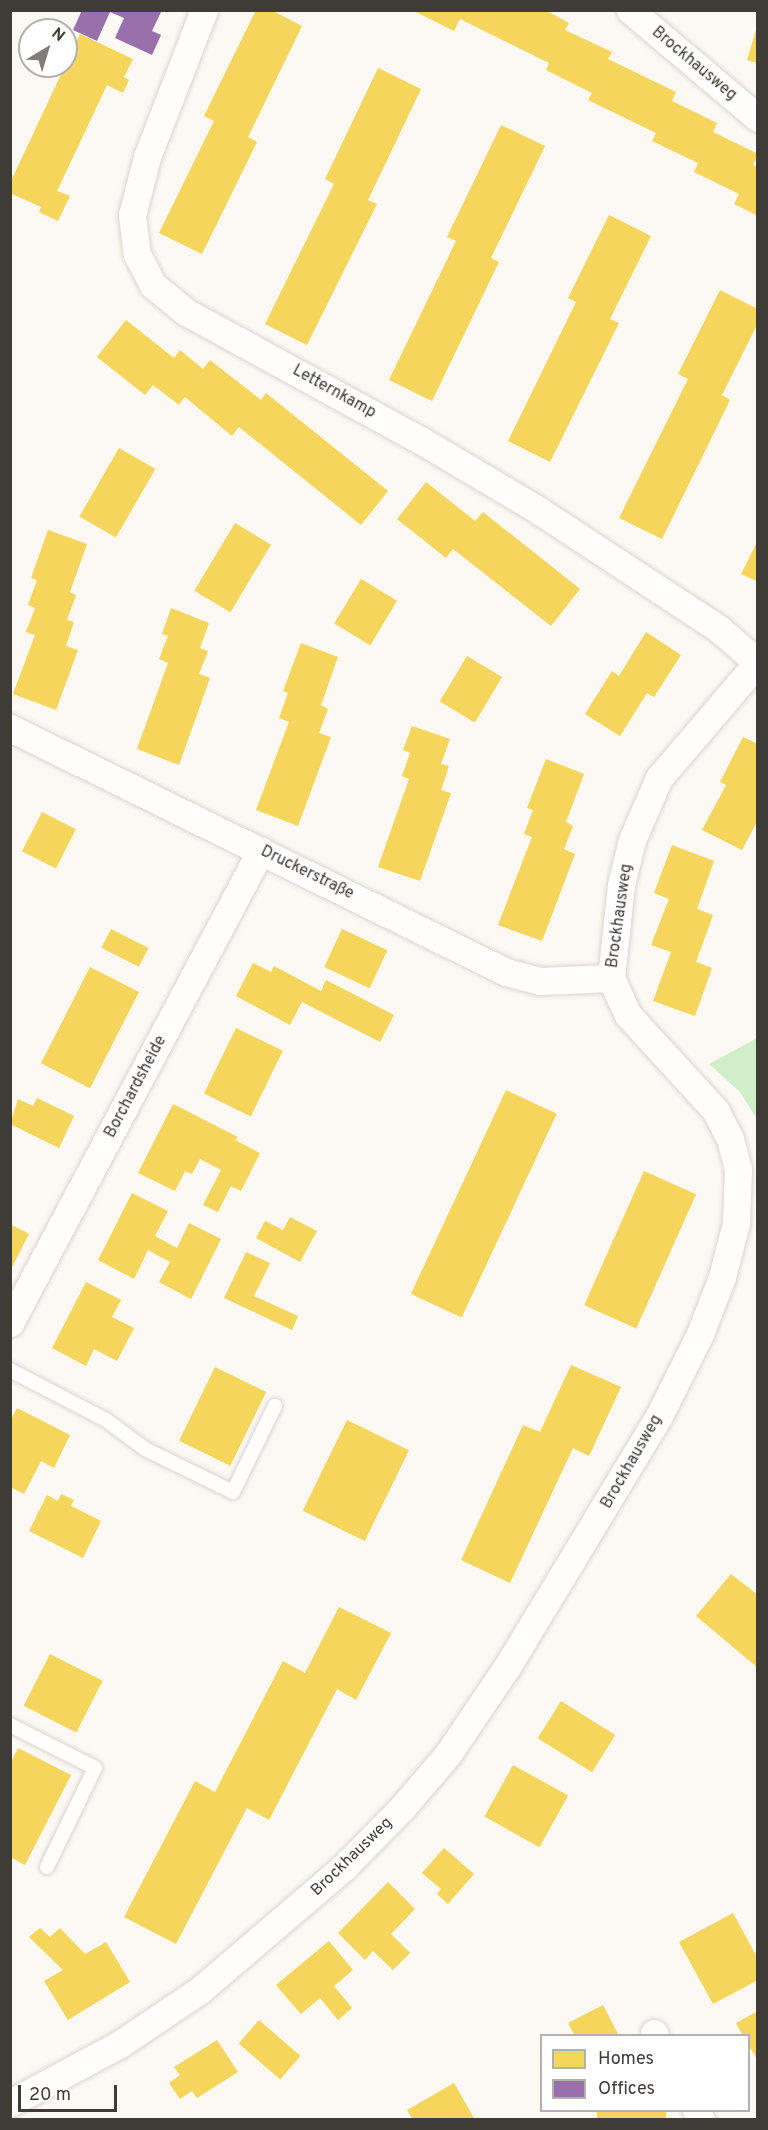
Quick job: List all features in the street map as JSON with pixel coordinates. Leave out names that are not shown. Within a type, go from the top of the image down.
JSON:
[{"type":"street","name":"Letternkamp","points":[[204,10],[147,157],[132,215],[137,254],[153,285],[186,312],[422,441],[538,510],[673,597],[757,662]]},
{"type":"street","name":"Brockhausweg","points":[[630,10],[758,118]]},
{"type":"street","name":"Brockhausweg","points":[[10,2103],[120,2044],[200,1990],[334,1876],[402,1808],[448,1754],[507,1667],[659,1416],[700,1334],[722,1277],[736,1223],[738,1169],[730,1139],[716,1112],[628,1015],[611,978],[621,885],[632,840],[647,802],[677,753],[757,662]]},
{"type":"street","name":"Druckerstraße","points":[[10,728],[525,979],[611,978]]},
{"type":"street","name":"Borchardsheide","points":[[10,1323],[261,850]]},
{"type":"lane","points":[[10,1370],[106,1420],[145,1449],[233,1492],[275,1406]]},
{"type":"lane","points":[[10,1725],[94,1767],[48,1867]]},
{"type":"green space","points":[[757,1038],[757,1119],[740,1092],[709,1064]]},
{"type":"building: Homes","points":[[256,10],[271,10],[302,26],[248,137],[257,142],[202,254],[159,233],[214,121],[204,116]]},
{"type":"building: Homes","points":[[412,10],[545,10],[569,23],[565,30],[612,52],[608,59],[676,92],[672,101],[717,123],[713,132],[758,154],[753,165],[758,167],[758,216],[734,204],[739,194],[694,172],[698,163],[652,141],[656,133],[588,100],[592,93],[546,70],[549,63],[460,19],[454,31]]},
{"type":"building: Homes","points":[[758,27],[758,63],[747,60]]},
{"type":"building: Homes","points":[[80,34],[133,59],[124,77],[129,80],[123,93],[107,85],[57,191],[70,196],[58,221],[39,212],[41,207],[10,193],[10,183],[59,78],[78,78],[78,38]]},
{"type":"building: Homes","points":[[378,68],[421,89],[368,200],[377,204],[307,345],[265,324],[334,184],[325,179]]},
{"type":"building: Homes","points":[[501,125],[545,146],[491,258],[499,262],[432,401],[389,380],[456,241],[447,237]]},
{"type":"building: Homes","points":[[609,215],[651,236],[610,319],[619,323],[550,462],[508,441],[576,302],[568,298]]},
{"type":"building: Homes","points":[[720,290],[758,309],[758,323],[722,395],[730,400],[662,539],[619,518],[688,379],[678,374]]},
{"type":"building: Homes","points":[[126,320],[174,358],[180,350],[203,369],[210,360],[261,400],[266,393],[388,491],[361,525],[239,427],[232,436],[185,397],[179,405],[153,385],[145,395],[97,357]]},
{"type":"building: Homes","points":[[119,448],[155,469],[116,537],[80,516]]},
{"type":"building: Homes","points":[[426,482],[475,521],[483,512],[580,589],[551,626],[453,549],[446,558],[397,519]]},
{"type":"building: Homes","points":[[235,523],[271,545],[230,612],[194,591]]},
{"type":"building: Homes","points":[[48,530],[87,544],[70,592],[76,595],[67,620],[74,622],[66,646],[78,650],[56,710],[13,694],[35,635],[26,632],[35,608],[28,605],[37,580],[31,578]]},
{"type":"building: Homes","points":[[758,540],[758,582],[741,574]]},
{"type":"building: Homes","points":[[361,579],[397,601],[370,645],[334,624]]},
{"type":"building: Homes","points":[[171,608],[209,623],[200,648],[208,651],[199,674],[210,678],[179,765],[137,749],[168,663],[159,659],[168,636],[162,634]]},
{"type":"building: Homes","points":[[646,632],[681,655],[654,697],[647,693],[620,736],[585,714],[612,671],[619,676]]},
{"type":"building: Homes","points":[[301,643],[338,657],[321,705],[328,709],[319,733],[331,737],[298,826],[256,810],[289,722],[279,718],[288,693],[283,691]]},
{"type":"building: Homes","points":[[467,656],[502,677],[475,723],[440,701]]},
{"type":"building: Homes","points":[[412,726],[450,739],[441,764],[449,766],[441,790],[451,793],[420,881],[378,867],[409,779],[402,776],[410,753],[403,750]]},
{"type":"building: Homes","points":[[743,737],[758,744],[758,820],[742,850],[702,830],[726,785],[720,782]]},
{"type":"building: Homes","points":[[546,759],[584,774],[566,822],[573,826],[564,849],[575,854],[542,941],[498,925],[532,837],[524,834],[533,810],[527,808]]},
{"type":"building: Homes","points":[[42,812],[76,829],[56,868],[22,851]]},
{"type":"building: Homes","points":[[672,845],[714,861],[697,909],[713,915],[696,962],[712,968],[695,1016],[653,1001],[671,952],[651,945],[669,899],[654,893]]},
{"type":"building: Homes","points":[[111,929],[148,948],[139,967],[101,948]]},
{"type":"building: Homes","points":[[342,929],[387,950],[370,988],[324,967]]},
{"type":"building: Homes","points":[[253,963],[271,972],[274,966],[321,991],[326,980],[394,1015],[380,1042],[302,1002],[290,1025],[236,996]]},
{"type":"building: Homes","points":[[90,967],[139,992],[90,1088],[41,1063]]},
{"type":"building: Homes","points":[[236,1028],[283,1051],[251,1116],[204,1094]]},
{"type":"building: Homes","points":[[506,1090],[557,1114],[462,1318],[411,1294]]},
{"type":"building: Homes","points":[[37,1098],[74,1116],[59,1148],[10,1124],[18,1099],[33,1106]]},
{"type":"building: Homes","points":[[173,1104],[238,1137],[235,1140],[260,1153],[241,1191],[231,1186],[218,1212],[203,1205],[221,1170],[200,1159],[192,1174],[185,1171],[175,1191],[138,1173]]},
{"type":"building: Homes","points":[[644,1171],[696,1194],[636,1328],[584,1305]]},
{"type":"building: Homes","points":[[132,1193],[168,1211],[155,1236],[177,1248],[189,1223],[221,1239],[191,1299],[159,1282],[170,1262],[148,1250],[134,1279],[98,1260]]},
{"type":"building: Homes","points":[[290,1217],[317,1231],[300,1262],[256,1238],[265,1221],[283,1230]]},
{"type":"building: Homes","points":[[10,1224],[29,1234],[10,1271]]},
{"type":"building: Homes","points":[[246,1252],[270,1263],[254,1296],[298,1316],[292,1330],[224,1298]]},
{"type":"building: Homes","points":[[86,1282],[121,1300],[112,1317],[134,1328],[117,1361],[94,1349],[86,1366],[52,1348]]},
{"type":"building: Homes","points":[[571,1365],[621,1387],[589,1456],[573,1448],[510,1583],[461,1560],[523,1425],[540,1432]]},
{"type":"building: Homes","points":[[215,1367],[266,1392],[230,1466],[179,1441]]},
{"type":"building: Homes","points":[[17,1408],[70,1435],[54,1468],[41,1461],[24,1494],[10,1487],[10,1421]]},
{"type":"building: Homes","points":[[347,1420],[409,1450],[365,1541],[303,1511]]},
{"type":"building: Homes","points":[[61,1494],[74,1500],[71,1506],[101,1521],[83,1558],[29,1531],[47,1495],[58,1501]]},
{"type":"building: Homes","points":[[731,1574],[758,1595],[758,1668],[696,1616]]},
{"type":"building: Homes","points":[[339,1607],[391,1633],[356,1700],[337,1689],[269,1820],[247,1808],[176,1944],[124,1917],[195,1781],[215,1792],[283,1661],[305,1673]]},
{"type":"building: Homes","points":[[50,1654],[103,1681],[76,1732],[24,1706]]},
{"type":"building: Homes","points":[[561,1701],[615,1735],[592,1772],[538,1738]]},
{"type":"building: Homes","points":[[18,1748],[71,1775],[25,1865],[10,1857],[10,1764]]},
{"type":"building: Homes","points":[[513,1765],[568,1796],[539,1847],[484,1817]]},
{"type":"building: Homes","points":[[444,1848],[474,1874],[448,1904],[437,1894],[441,1889],[422,1873]]},
{"type":"building: Homes","points":[[388,1882],[415,1909],[391,1934],[410,1953],[393,1970],[373,1951],[365,1960],[338,1933]]},
{"type":"building: Homes","points":[[733,1913],[758,1959],[758,1980],[713,2004],[679,1942]]},
{"type":"building: Homes","points":[[40,1928],[50,1937],[60,1928],[85,1954],[106,1942],[130,1982],[68,2020],[44,1981],[63,1970],[29,1937]]},
{"type":"building: Homes","points":[[329,1941],[353,1970],[334,1986],[352,2008],[338,2020],[320,1998],[301,2014],[276,1985]]},
{"type":"building: Homes","points":[[603,2005],[618,2034],[574,2034],[568,2023]]},
{"type":"building: Homes","points":[[758,2011],[758,2060],[750,2048],[750,2034],[742,2034],[736,2023]]},
{"type":"building: Homes","points":[[259,2020],[301,2056],[280,2079],[239,2043]]},
{"type":"building: Homes","points":[[217,2040],[238,2072],[197,2098],[192,2091],[180,2099],[169,2083],[180,2075],[174,2067]]},
{"type":"building: Homes","points":[[454,2083],[475,2120],[413,2120],[407,2110]]},
{"type":"building: Homes","points":[[597,2112],[666,2112],[666,2120],[597,2120]]},
{"type":"building: Offices","points":[[82,10],[157,10],[161,12],[152,31],[161,35],[152,55],[115,38],[124,18],[110,12],[97,41],[78,32],[78,19]]}]
